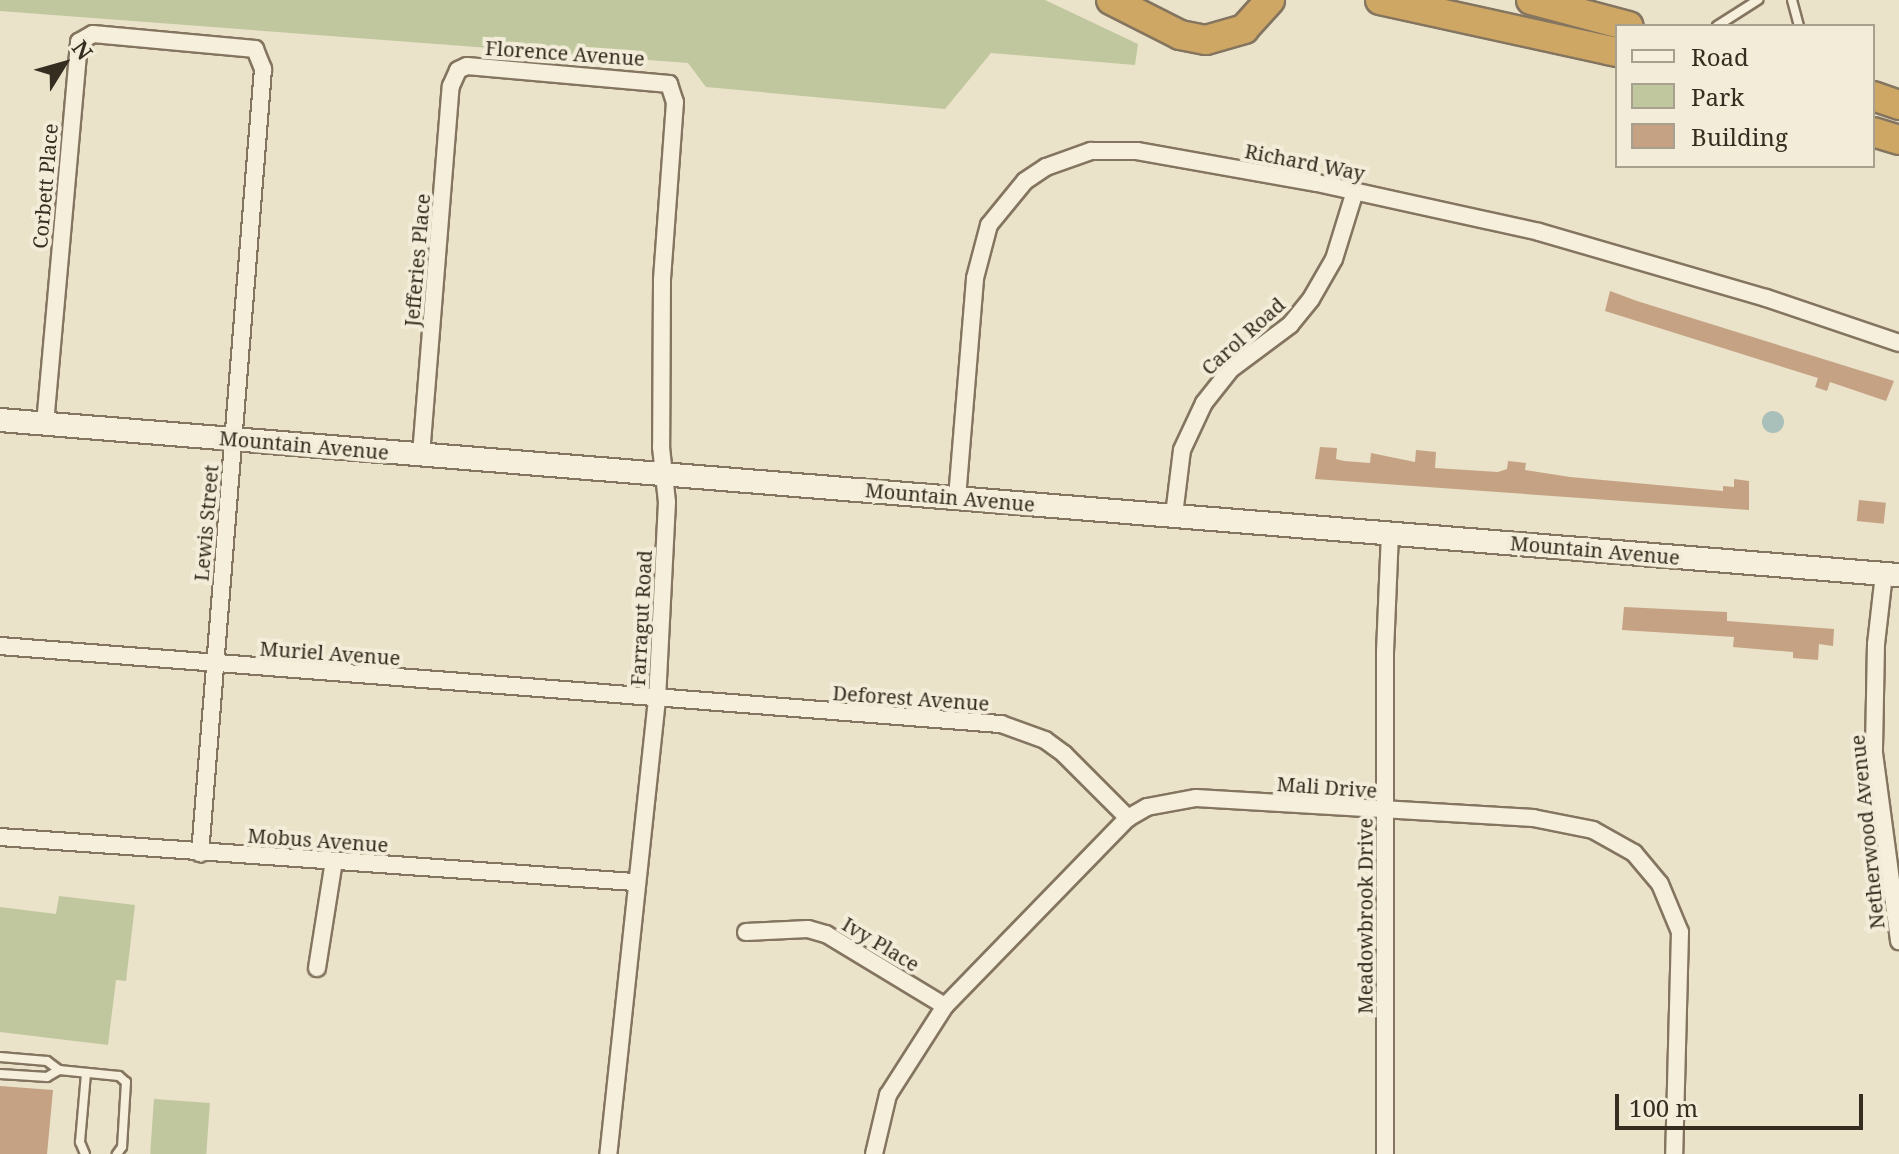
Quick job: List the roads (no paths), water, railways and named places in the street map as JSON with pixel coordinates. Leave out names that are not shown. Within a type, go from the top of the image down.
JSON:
[{"type":"highway","points":[[1111,0],[1180,35],[1206,40],[1244,29],[1270,0]]},
{"type":"highway","points":[[1380,0],[1615,52]]},
{"type":"highway","points":[[1544,2],[1622,24]]},
{"type":"highway","points":[[1875,97],[1899,105]]},
{"type":"highway","points":[[1875,133],[1899,140]]},
{"type":"street","name":"Corbett Place","points":[[45,424],[79,42],[93,34],[246,46],[260,54]]},
{"type":"street","name":"Lewis Street","points":[[200,853],[234,439],[260,54]]},
{"type":"street","name":"Florence Avenue","points":[[458,70],[467,66],[669,84]]},
{"type":"street","name":"Jefferies Place","points":[[421,455],[451,86],[458,70]]},
{"type":"street","name":"Farragut Road","points":[[608,1154],[634,882],[657,699],[667,502],[662,281],[675,102],[669,84]]},
{"type":"street","name":"Richard Way","points":[[957,498],[980,250],[997,213],[1025,181],[1068,157],[1114,149],[1355,191],[1553,236],[1766,298],[1899,343]]},
{"type":"street","name":"Carol Road","points":[[1174,515],[1182,450],[1204,403],[1231,369],[1290,325],[1317,290],[1334,259],[1355,191]]},
{"type":"street","name":"Mountain Avenue","points":[[0,420],[1892,575]]},
{"type":"street","name":"Meadowbrook Drive","points":[[1385,1154],[1385,811],[1390,534]]},
{"type":"street","name":"Netherwood Avenue","points":[[1892,575],[1876,644],[1874,753],[1899,941]]},
{"type":"street","name":"Muriel Avenue","points":[[0,646],[657,699]]},
{"type":"street","name":"Deforest Avenue","points":[[657,699],[1001,724],[1045,740],[1064,754],[1128,818]]},
{"type":"street","name":"Mali Drive","points":[[874,1154],[888,1095],[945,1006],[1128,818],[1166,801],[1196,798],[1565,823],[1614,838],[1647,865],[1672,906],[1680,932],[1674,1154]]},
{"type":"street","name":"Mobus Avenue","points":[[0,837],[634,882]]},
{"type":"street","points":[[317,968],[334,861]]},
{"type":"street","name":"Ivy Place","points":[[746,932],[808,929],[826,934],[945,1006]]},
{"type":"lane","points":[[1720,24],[1758,0]]},
{"type":"lane","points":[[1792,0],[1798,24]]},
{"type":"lane","points":[[0,1057],[47,1061],[59,1070],[119,1076],[126,1082],[122,1147],[117,1154]]},
{"type":"lane","points":[[0,1074],[47,1077],[59,1070]]},
{"type":"lane","points":[[85,1154],[80,1142],[86,1073]]},
{"type":"water","points":[[1773,411],[1781,414],[1784,422],[1781,430],[1773,433],[1765,430],[1762,422],[1765,414]]}]
